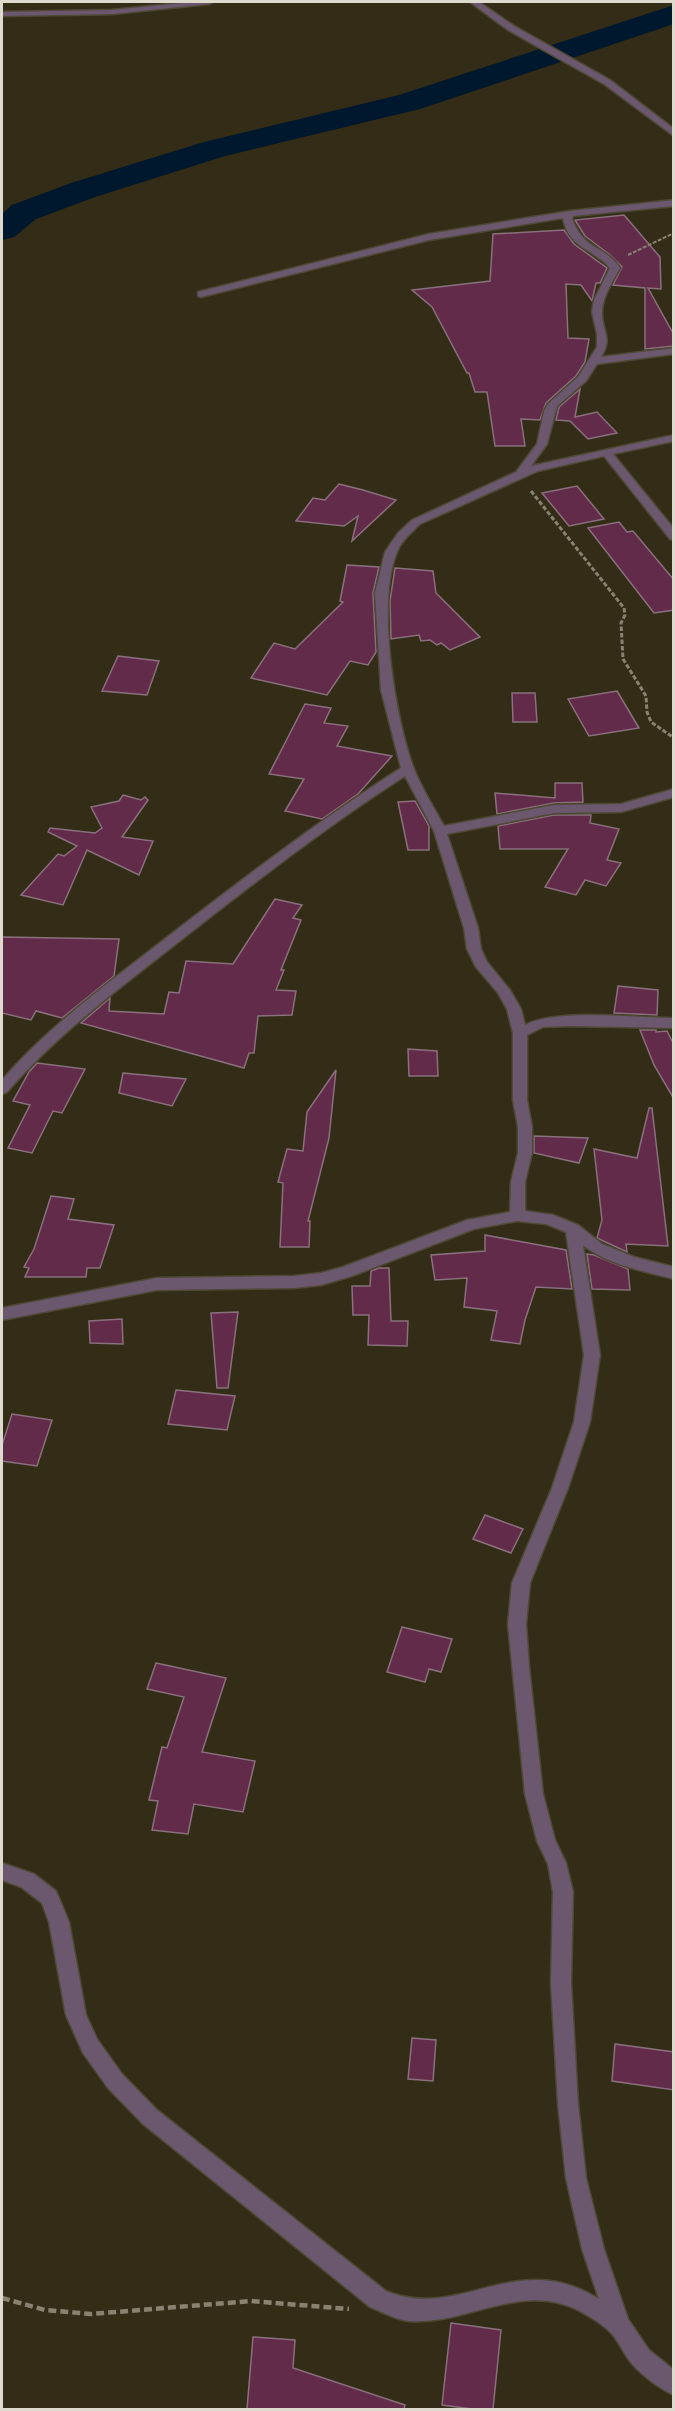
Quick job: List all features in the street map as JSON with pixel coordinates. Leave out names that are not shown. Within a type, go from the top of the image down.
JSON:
[{"type":"street","points":[[2,14],[112,12],[209,2]]},
{"type":"street","points":[[474,2],[512,28],[608,82],[674,134]]},
{"type":"street","points":[[201,294],[429,237],[570,214],[674,203]]},
{"type":"street","points":[[521,472],[542,444],[549,411],[553,404],[582,379],[602,347],[602,334],[597,312],[599,300],[615,268],[613,263],[584,246],[577,238],[567,219],[570,214]]},
{"type":"street","points":[[595,361],[674,351]]},
{"type":"street","points":[[517,1216],[518,1182],[525,1153],[525,1127],[520,1100],[520,1033],[514,1009],[503,990],[481,964],[474,949],[471,928],[440,831],[408,769],[387,690],[381,593],[391,552],[402,535],[417,522],[521,472],[674,438]]},
{"type":"street","points":[[606,452],[674,537]]},
{"type":"street","points":[[2,1089],[23,1063],[91,1002],[359,801],[408,769]]},
{"type":"street","points":[[440,831],[554,809],[621,807],[645,803],[674,793]]},
{"type":"street","points":[[520,1033],[540,1023],[570,1021],[674,1023]]},
{"type":"street","points":[[2,1314],[157,1284],[294,1282],[321,1279],[347,1272],[472,1224],[517,1216],[548,1219],[573,1229],[597,1248],[630,1262],[674,1273]]},
{"type":"street","points":[[573,1229],[592,1355],[582,1422],[560,1488],[521,1583],[517,1624],[534,1794],[546,1841],[557,1863],[563,1892],[561,1983],[568,2104],[576,2178],[593,2249],[619,2325],[641,2358],[674,2384]]},
{"type":"street","points":[[2,1872],[27,1880],[49,1897],[60,1922],[76,2015],[90,2046],[115,2081],[150,2117],[378,2299],[406,2310],[434,2309],[503,2293],[553,2290],[578,2298],[619,2325]]},
{"type":"path","points":[[615,268],[623,258],[674,232]]},
{"type":"path","points":[[535,468],[525,485],[624,608],[625,615],[621,623],[623,659],[646,696],[647,712],[651,722],[674,738]]},
{"type":"path","points":[[2,2298],[45,2310],[91,2314],[251,2301],[351,2310]]},
{"type":"building","points":[[624,215],[660,257],[661,289],[648,288],[674,335],[674,346],[645,349],[645,288],[613,285],[622,267],[585,236],[575,220]]},
{"type":"building","points":[[564,230],[574,244],[607,268],[600,283],[596,283],[592,301],[581,285],[566,284],[568,338],[589,339],[585,362],[576,376],[546,403],[540,420],[521,419],[525,446],[495,446],[487,392],[475,392],[469,373],[432,307],[412,290],[490,281],[493,234]]},
{"type":"building","points":[[580,389],[575,417],[597,412],[617,433],[588,439],[570,421],[556,420],[559,407]]},
{"type":"building","points":[[339,484],[396,500],[352,541],[358,516],[344,526],[296,521],[313,498],[325,500]]},
{"type":"building","points":[[577,486],[604,519],[569,526],[542,493]]},
{"type":"building","points":[[619,522],[627,532],[633,531],[674,580],[674,610],[654,613],[588,528]]},
{"type":"building","points":[[347,565],[379,567],[373,593],[376,652],[368,665],[350,661],[327,695],[251,678],[274,643],[295,649],[343,602],[340,601]]},
{"type":"building","points":[[395,568],[433,571],[436,593],[480,637],[450,650],[441,643],[437,645],[430,640],[421,641],[419,635],[391,639],[390,601]]},
{"type":"building","points":[[118,656],[159,661],[147,695],[102,691]]},
{"type":"building","points":[[617,691],[639,728],[589,736],[568,699]]},
{"type":"building","points":[[512,693],[535,693],[537,722],[513,722]]},
{"type":"building","points":[[305,704],[331,708],[324,723],[348,726],[337,746],[392,756],[358,794],[322,819],[285,811],[304,779],[269,774]]},
{"type":"building","points":[[555,783],[582,783],[583,802],[554,803],[497,814],[495,793],[555,798]]},
{"type":"building","points":[[123,795],[141,800],[145,797],[148,800],[122,837],[153,841],[139,875],[87,850],[63,905],[21,895],[58,854],[64,856],[77,846],[48,832],[50,828],[95,833],[102,828],[91,807],[119,801]]},
{"type":"building","points":[[415,801],[429,826],[429,850],[408,850],[398,802]]},
{"type":"building","points":[[554,815],[591,815],[590,823],[619,829],[607,860],[621,863],[606,886],[585,880],[576,895],[545,887],[568,849],[500,849],[498,826]]},
{"type":"building","points":[[275,899],[302,905],[293,918],[301,920],[281,970],[284,970],[276,990],[296,991],[292,1015],[258,1016],[254,1053],[249,1053],[244,1068],[81,1023],[110,998],[109,1011],[164,1014],[169,992],[179,993],[186,961],[233,964]]},
{"type":"building","points":[[2,937],[119,939],[114,976],[62,1018],[36,1011],[31,1020],[2,1013]]},
{"type":"building","points":[[618,986],[658,990],[657,1015],[614,1013]]},
{"type":"building","points":[[640,1030],[667,1031],[674,1045],[674,1099],[654,1065]]},
{"type":"building","points":[[408,1049],[437,1051],[438,1076],[409,1076]]},
{"type":"building","points":[[37,1063],[85,1069],[62,1113],[53,1111],[32,1153],[8,1148],[30,1105],[13,1101],[29,1072]]},
{"type":"building","points":[[336,1070],[329,1138],[308,1221],[310,1221],[309,1247],[280,1247],[283,1183],[278,1182],[287,1149],[303,1151],[307,1112]]},
{"type":"building","points":[[123,1073],[186,1079],[172,1106],[119,1093]]},
{"type":"building","points":[[649,1108],[652,1108],[668,1246],[626,1244],[627,1252],[597,1238],[602,1220],[594,1149],[637,1158]]},
{"type":"building","points":[[534,1136],[588,1138],[579,1163],[534,1153]]},
{"type":"building","points":[[51,1196],[74,1199],[68,1219],[114,1225],[100,1268],[87,1268],[86,1277],[25,1277],[29,1268],[24,1267],[34,1249]]},
{"type":"building","points":[[485,1235],[566,1250],[572,1289],[536,1287],[520,1344],[491,1340],[497,1311],[464,1307],[467,1278],[435,1280],[431,1255],[485,1251]]},
{"type":"building","points":[[587,1254],[628,1269],[630,1290],[592,1289]]},
{"type":"building","points":[[389,1268],[391,1321],[408,1321],[407,1346],[368,1345],[369,1315],[353,1315],[352,1286],[370,1286],[371,1271]]},
{"type":"building","points":[[238,1312],[228,1388],[217,1388],[211,1313]]},
{"type":"building","points":[[122,1319],[123,1344],[90,1343],[89,1321]]},
{"type":"building","points":[[176,1390],[235,1396],[227,1430],[168,1424]]},
{"type":"building","points":[[12,1414],[52,1420],[37,1466],[2,1461],[2,1445]]},
{"type":"building","points":[[485,1515],[523,1529],[511,1553],[473,1539]]},
{"type":"building","points":[[402,1627],[452,1639],[441,1672],[429,1669],[425,1682],[387,1672]]},
{"type":"building","points":[[156,1663],[226,1678],[202,1752],[255,1761],[243,1812],[194,1804],[188,1834],[152,1830],[158,1801],[149,1800],[162,1747],[167,1748],[184,1697],[147,1689]]},
{"type":"building","points":[[412,2038],[436,2040],[433,2081],[408,2079]]},
{"type":"building","points":[[615,2044],[674,2052],[674,2090],[612,2081]]},
{"type":"building","points":[[451,2323],[501,2330],[493,2409],[442,2405]]},
{"type":"building","points":[[253,2337],[295,2340],[293,2368],[405,2405],[404,2409],[247,2409]]},
{"type":"waterway","points":[[2,230],[24,212],[83,190],[215,149],[409,102],[674,14]]}]
